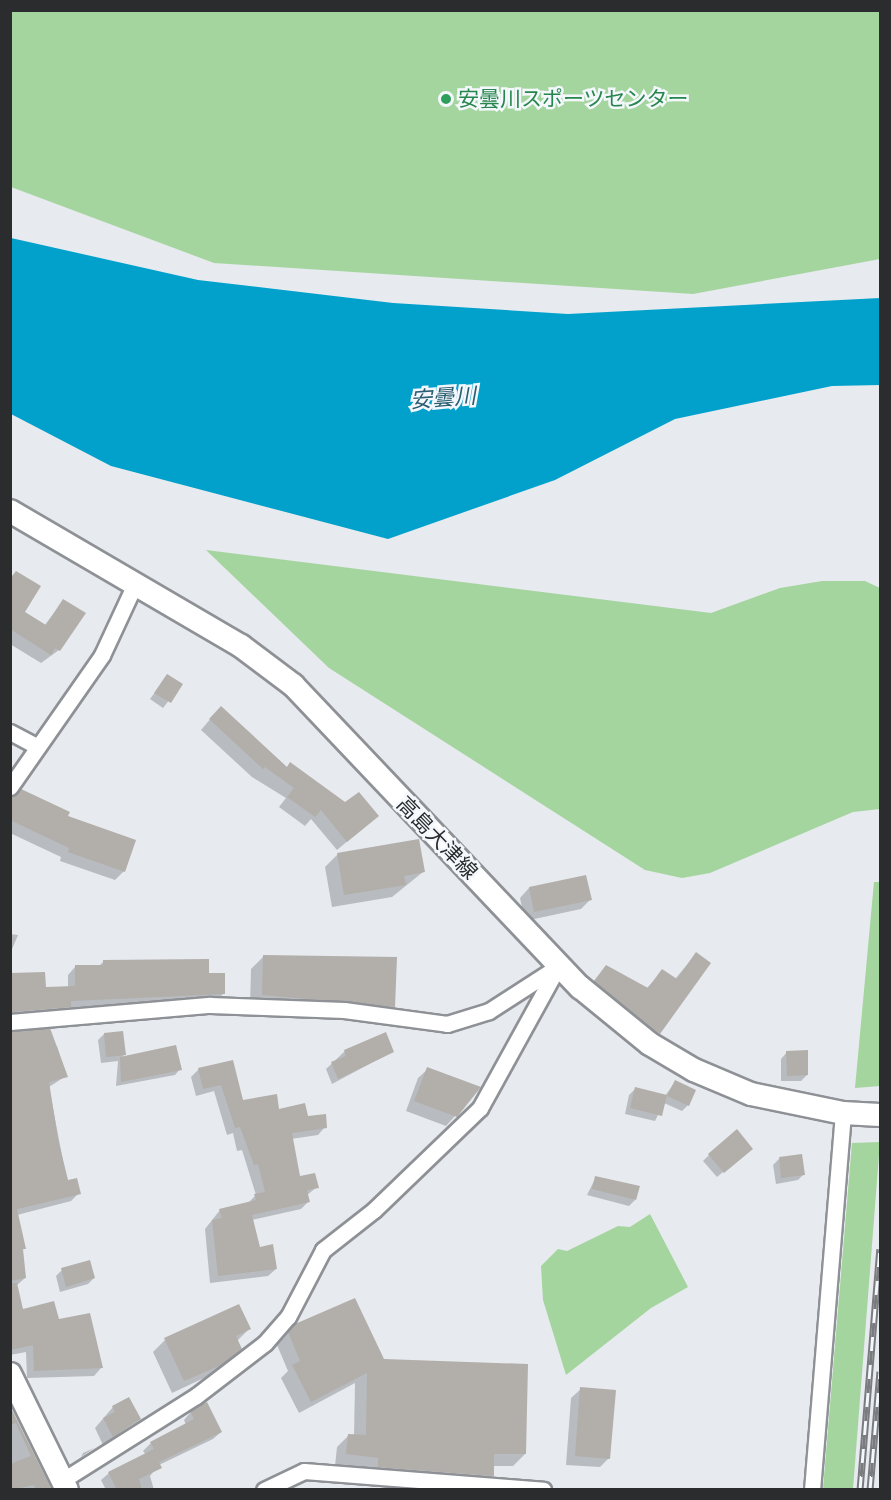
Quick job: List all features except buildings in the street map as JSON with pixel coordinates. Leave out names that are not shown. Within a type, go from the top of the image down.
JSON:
[{"type":"main road","name":"高島大津線","points":[[10,511],[241,646],[293,685],[559,965],[616,1018],[694,1070],[751,1094],[843,1113],[880,1114]]},
{"type":"main road","points":[[10,1374],[19,1409],[65,1485]]},
{"type":"street","points":[[10,787],[36,746],[102,656],[135,584]]},
{"type":"street","points":[[10,732],[36,746]]},
{"type":"street","points":[[10,1022],[210,1005],[344,1010],[447,1024],[489,1011],[559,965]]},
{"type":"street","points":[[65,1485],[196,1396],[265,1343],[288,1317],[323,1250],[374,1210],[480,1108],[559,965]]},
{"type":"street","points":[[812,1490],[843,1113]]},
{"type":"street","points":[[264,1490],[304,1472],[543,1490]]},
{"type":"green space","name":"安曇川スポーツセンター","points":[[10,11],[880,11],[880,259],[693,294],[214,263],[11,187]]},
{"type":"green space","points":[[206,550],[711,613],[780,588],[822,581],[865,581],[880,588],[880,809],[853,812],[710,873],[682,878],[645,870],[329,668]]},
{"type":"green space","points":[[874,882],[880,882],[880,1086],[855,1088]]},
{"type":"green space","points":[[880,1142],[853,1489],[823,1489],[852,1143]]},
{"type":"green space","points":[[650,1214],[688,1287],[651,1308],[566,1375],[543,1300],[541,1266],[558,1249],[567,1251],[618,1226],[630,1227]]},
{"type":"water","name":"安曇川","points":[[11,238],[198,280],[393,303],[568,314],[880,298],[880,385],[832,386],[675,419],[555,480],[388,539],[111,466],[11,414]]},
{"type":"railway","points":[[860,1490],[880,1249]]},
{"type":"railway","points":[[870,1490],[880,1371]]},
{"type":"place","name":"安曇川スポーツセンター","points":[[446,99]]}]
